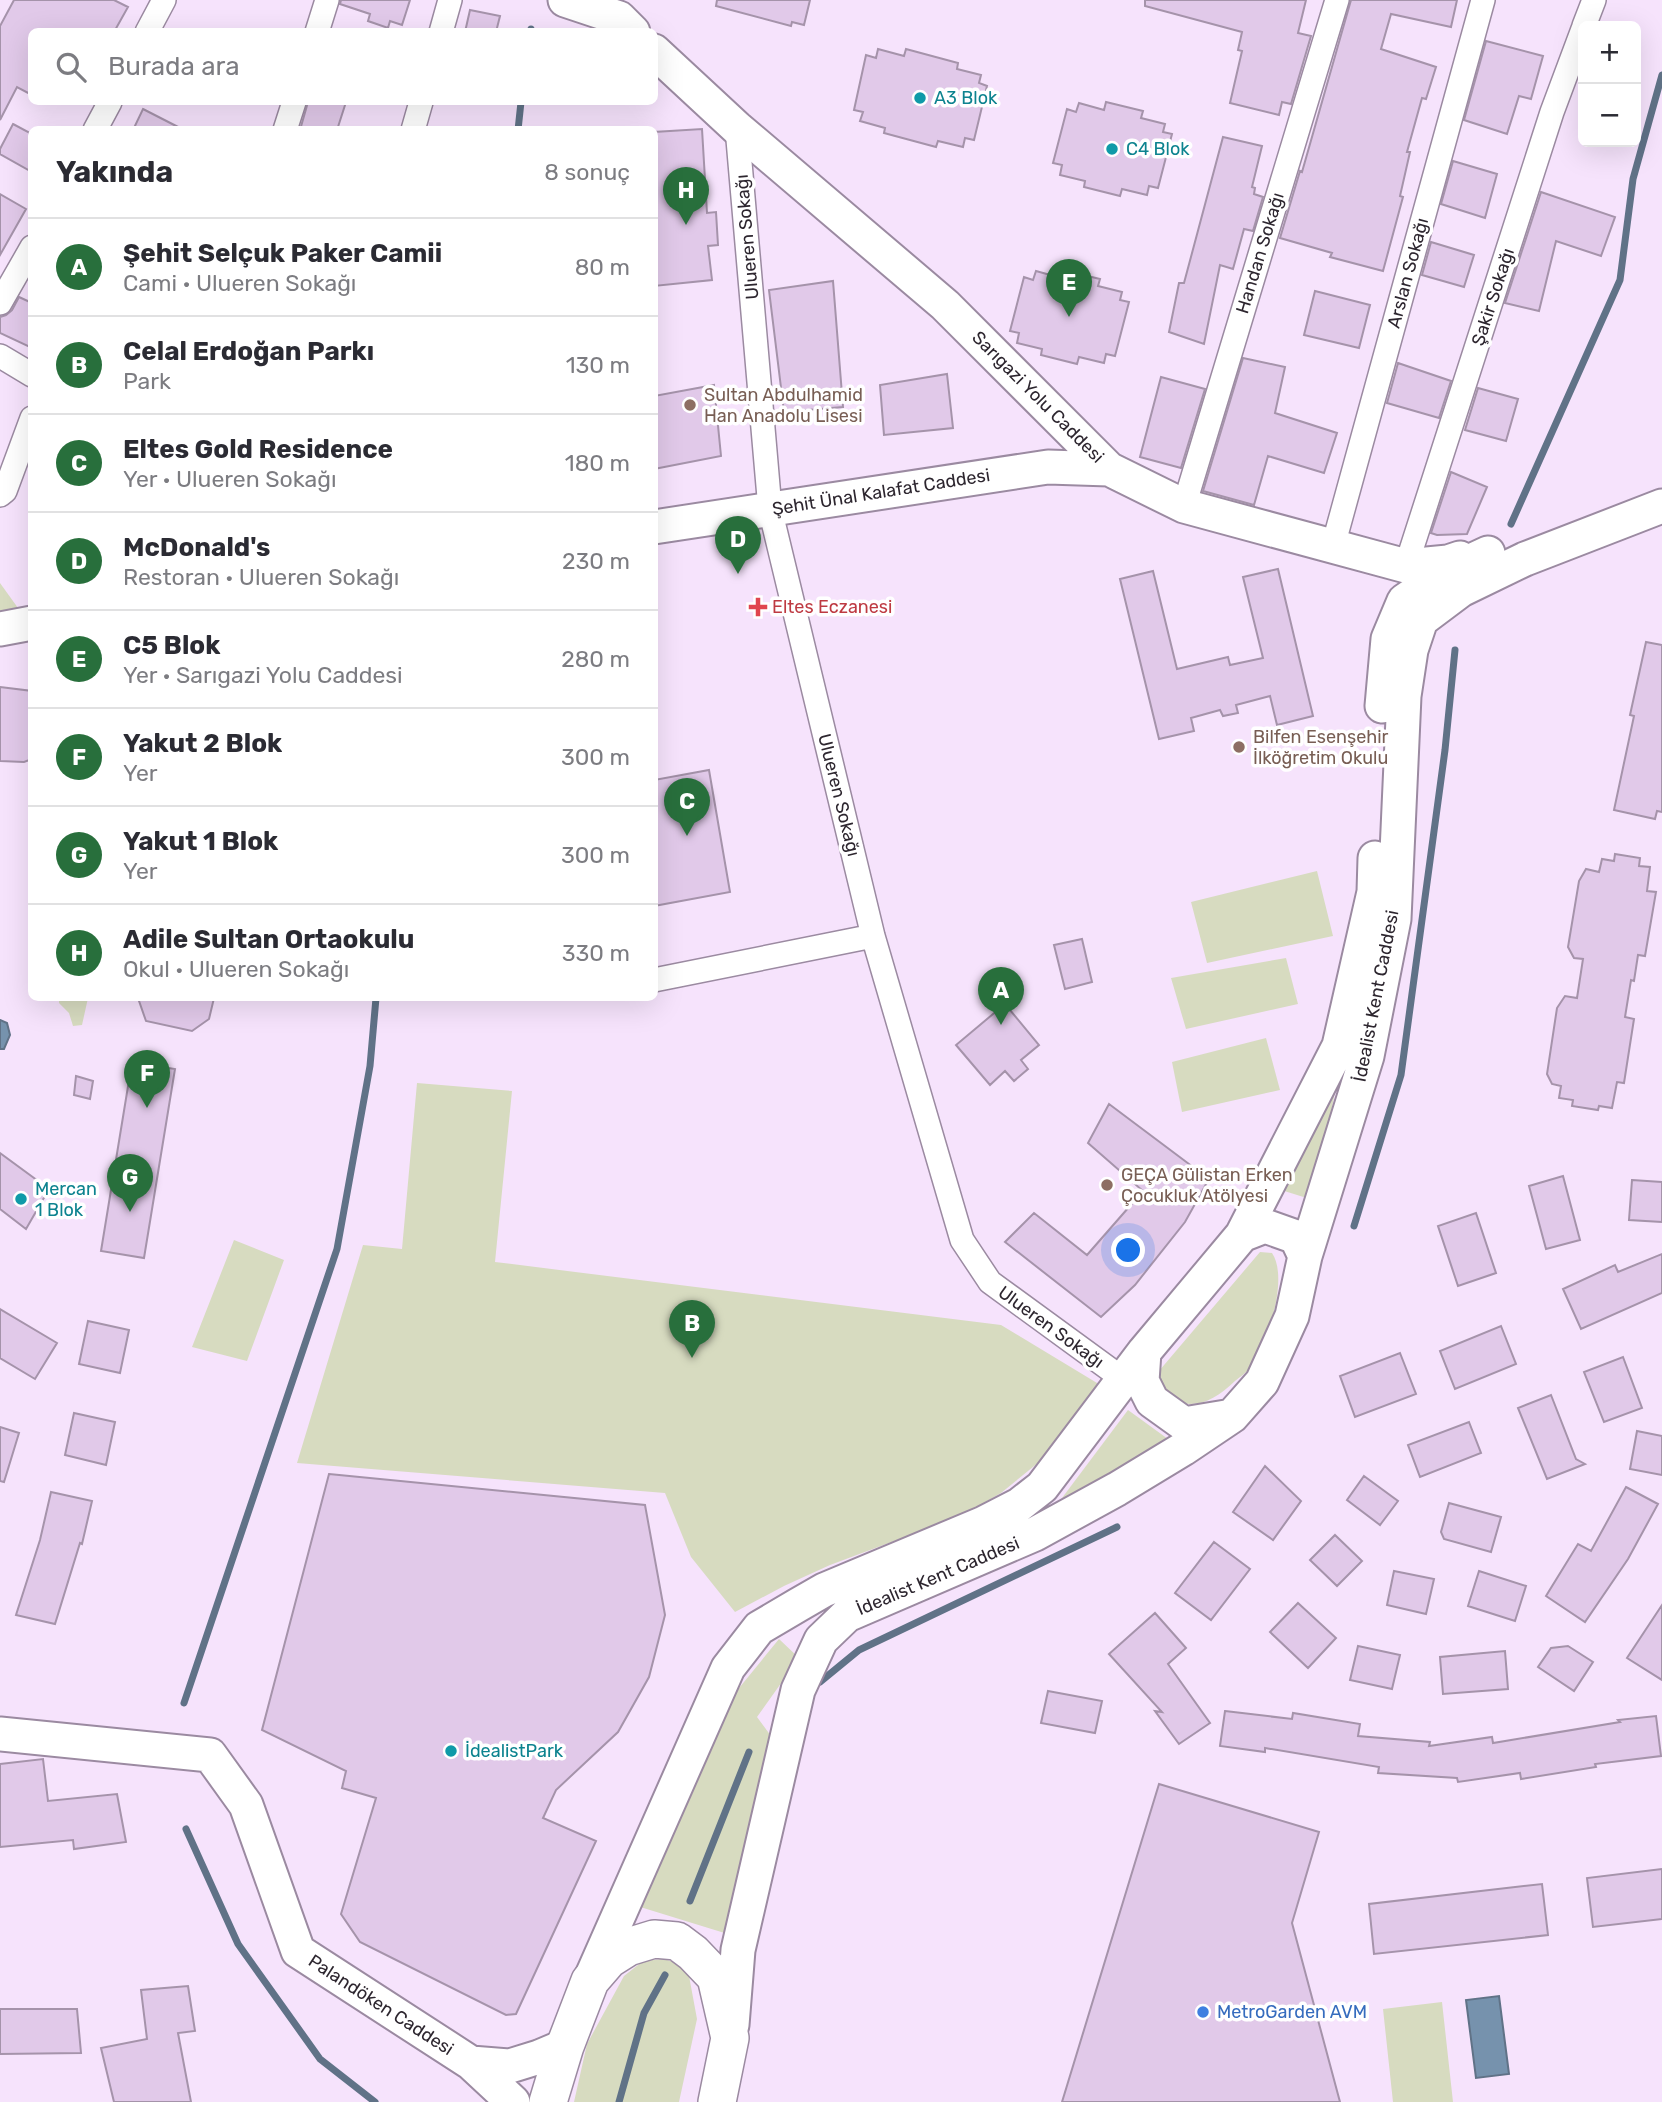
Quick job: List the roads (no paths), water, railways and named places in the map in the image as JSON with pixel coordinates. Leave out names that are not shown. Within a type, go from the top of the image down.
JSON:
[{"type":"main road","name":"İdealist Kent Caddesi","points":[[548,2102],[565,2046],[590,1981],[609,1959],[628,1947],[654,1939],[677,1941],[716,1977],[730,2038],[717,2102]]},
{"type":"street","points":[[149,28],[164,0]]},
{"type":"street","points":[[318,28],[327,0]]},
{"type":"street","points":[[442,28],[450,0]]},
{"type":"street","points":[[565,0],[619,18],[630,28]]},
{"type":"street","name":"Handan Sokağı","points":[[1184,506],[1337,0]]},
{"type":"street","name":"Arslan Sokağı","points":[[1334,546],[1483,0]]},
{"type":"street","name":"Şakir Sokağı","points":[[1586,21],[1594,0]]},
{"type":"street","name":"Şakir Sokağı","points":[[1406,566],[1552,112],[1578,44]]},
{"type":"street","name":"Sarıgazi Yolu Caddesi","points":[[658,55],[737,128],[945,305],[1109,468],[1184,506],[1406,566],[1448,562],[1507,544],[1662,483]]},
{"type":"street","points":[[97,126],[108,105]]},
{"type":"street","points":[[286,126],[293,105]]},
{"type":"street","points":[[414,126],[420,105]]},
{"type":"street","name":"Ulueren Sokağı","points":[[737,128],[770,509],[873,936],[962,1240],[990,1282],[1123,1379]]},
{"type":"street","points":[[0,303],[28,254]]},
{"type":"street","points":[[0,356],[28,373]]},
{"type":"street","points":[[0,495],[5,491],[28,429]]},
{"type":"street","name":"Şehit Ünal Kalafat Caddesi","points":[[658,526],[1048,467],[1109,468]]},
{"type":"street","name":"İdealist Kent Caddesi","points":[[730,2038],[738,1950],[798,1690],[821,1640],[847,1615],[1035,1534],[1117,1489],[1232,1416],[1262,1382],[1292,1316],[1305,1256],[1367,1056],[1394,919],[1404,696],[1410,650],[1421,620],[1461,590],[1525,559],[1662,506]]},
{"type":"street","points":[[1404,601],[1445,573],[1507,544]]},
{"type":"street","points":[[1334,546],[1391,585],[1404,601],[1430,604],[1461,590]]},
{"type":"street","name":"İdealist Kent Caddesi","points":[[590,1981],[728,1668],[759,1628],[824,1590],[984,1523],[1019,1505],[1042,1487],[1143,1352],[1242,1235],[1339,1046],[1374,892],[1383,687],[1388,639],[1404,601]]},
{"type":"street","points":[[0,629],[28,624]]},
{"type":"street","points":[[658,979],[873,936]]},
{"type":"street","points":[[1242,1235],[1265,1226],[1296,1237],[1305,1256]]},
{"type":"street","points":[[1143,1352],[1142,1381],[1152,1401],[1163,1409],[1184,1424],[1232,1416]]},
{"type":"street","name":"Palandöken Caddesi","points":[[0,1734],[210,1755],[246,1805],[298,1951],[471,2063],[513,2102]]},
{"type":"street","points":[[471,2063],[510,2066],[565,2046]]},
{"type":"water","points":[[0,1020],[7,1023],[10,1035],[4,1049],[0,1049]]},
{"type":"water","points":[[1499,1996],[1509,2074],[1476,2078],[1466,2000]]},
{"type":"waterway","points":[[1511,524],[1620,280],[1633,179],[1662,75]]},
{"type":"waterway","points":[[518,126],[521,105]]},
{"type":"waterway","points":[[1354,1226],[1401,1075],[1445,750],[1455,650]]},
{"type":"waterway","points":[[184,1703],[337,1249],[370,1066],[376,1001]]},
{"type":"waterway","points":[[820,1682],[859,1650],[1117,1527]]},
{"type":"waterway","points":[[690,1901],[749,1752]]},
{"type":"waterway","points":[[186,1829],[238,1944],[320,2059],[375,2102]]},
{"type":"waterway","points":[[619,2102],[644,2013],[665,1975]]},
{"type":"place","name":"A3 Blok","points":[[920,98]]},
{"type":"place","name":"C4 Blok","points":[[1112,149]]},
{"type":"place","name":"Adile Sultan Ortaokulu","points":[[686,225]]},
{"type":"place","name":"C5 Blok","points":[[1069,317]]},
{"type":"place","name":"Sultan Abdulhamid Han Anadolu Lisesi","points":[[690,405]]},
{"type":"place","name":"McDonald's","points":[[738,574]]},
{"type":"place","name":"Eltes Eczanesi","points":[[758,607]]},
{"type":"place","name":"Bilfen Esenşehir İlköğretim Okulu","points":[[1239,747]]},
{"type":"place","name":"Eltes Gold Residence","points":[[687,836]]},
{"type":"place","name":"Şehit Selçuk Paker Camii","points":[[1001,1025]]},
{"type":"place","name":"Yakut 2 Blok","points":[[147,1108]]},
{"type":"place","name":"GEÇA Gülistan Erken Çocukluk Atölyesi","points":[[1107,1185]]},
{"type":"place","name":"Mercan 1 Blok","points":[[21,1199]]},
{"type":"place","name":"Yakut 1 Blok","points":[[130,1212]]},
{"type":"place","name":"Celal Erdoğan Parkı","points":[[692,1358]]},
{"type":"place","name":"İdealistPark","points":[[451,1751]]},
{"type":"place","name":"MetroGarden AVM","points":[[1203,2012]]}]
